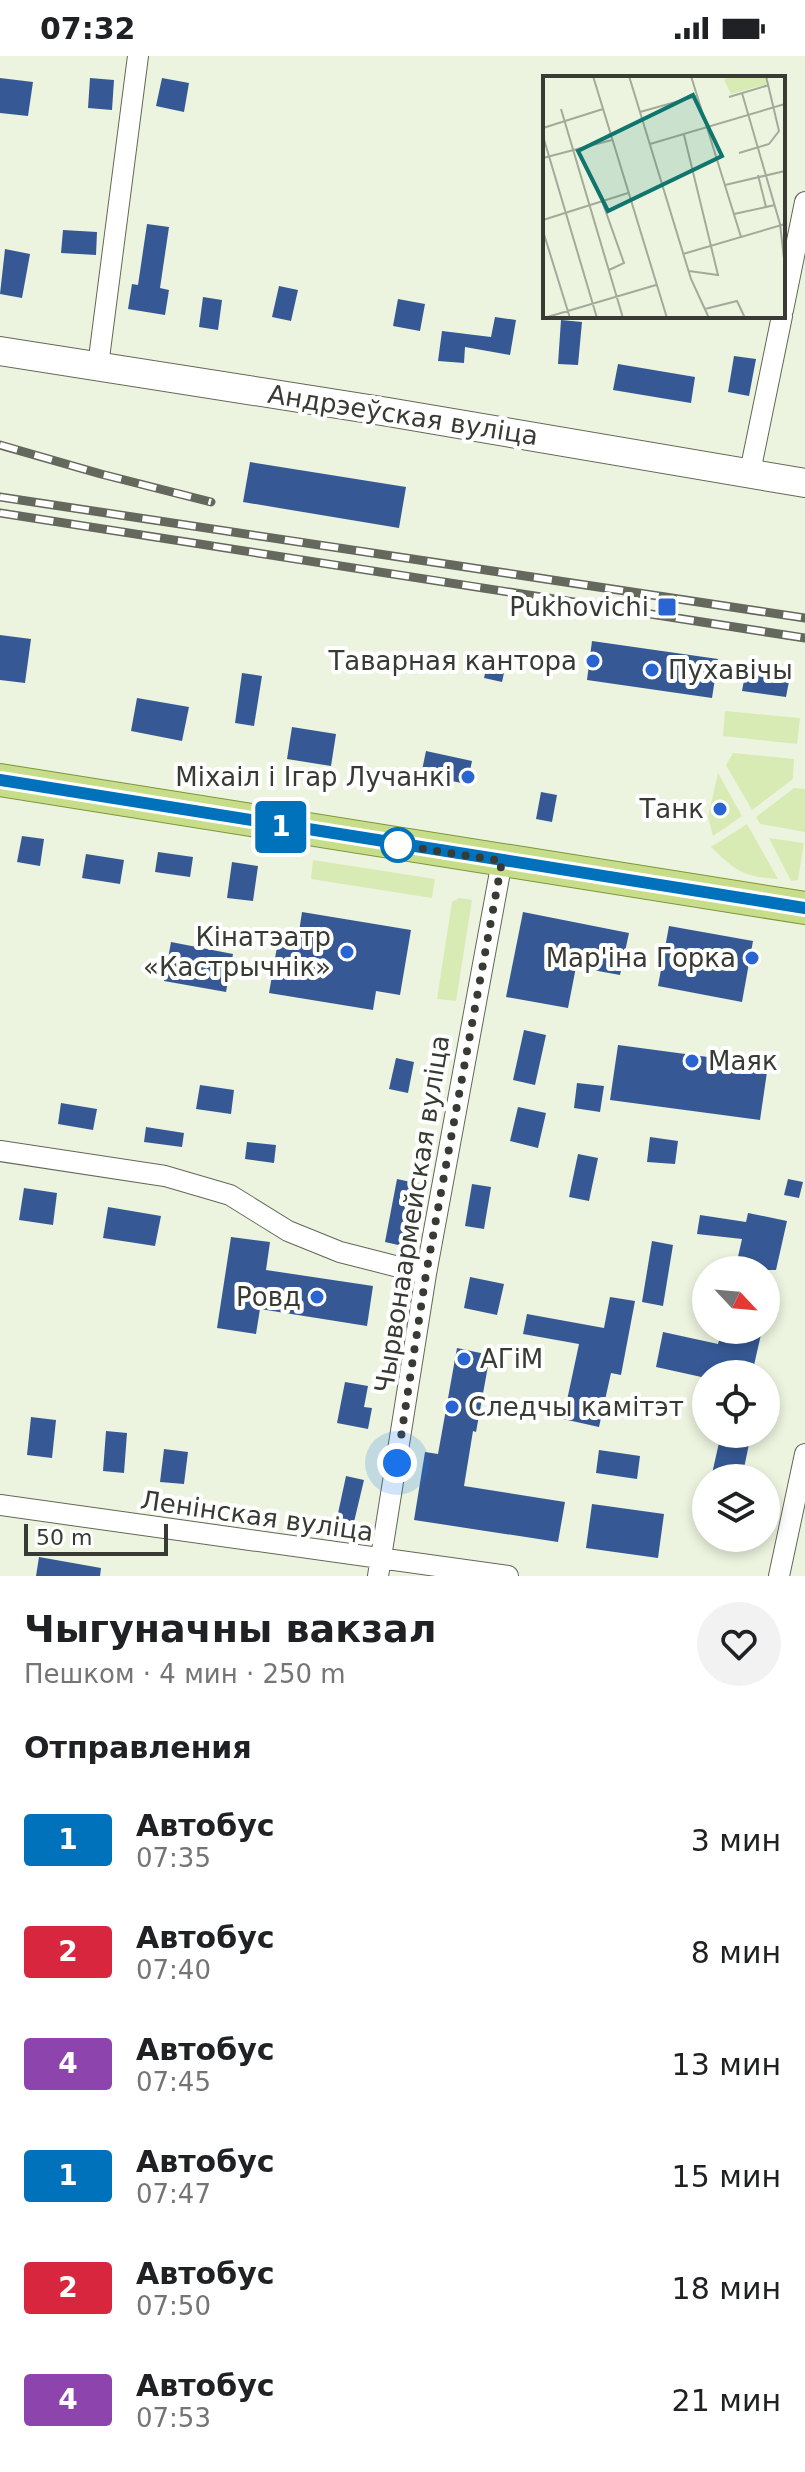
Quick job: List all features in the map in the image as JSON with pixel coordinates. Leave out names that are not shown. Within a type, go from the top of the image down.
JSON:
[{"type":"main road","name":"Андрэеўская вуліца","points":[[0,351],[805,483]]},
{"type":"main road","points":[[0,780],[805,908]]},
{"type":"street","points":[[98,366],[138,56]]},
{"type":"street","points":[[785,300],[805,202]]},
{"type":"street","points":[[750,472],[782,318]]},
{"type":"street","name":"Чырвонаармейская вуліца","points":[[379,1568],[426,1274],[502,861]]},
{"type":"street","points":[[0,1151],[165,1176],[230,1195],[288,1231],[340,1252],[426,1274]]},
{"type":"street","points":[[779,1576],[805,1454]]},
{"type":"street","name":"Ленінская вуліца","points":[[0,1505],[379,1568],[508,1576]]},
{"type":"green space","points":[[725,711],[800,718],[797,744],[723,736]]},
{"type":"green space","points":[[733,753],[794,759],[793,779],[752,810],[726,765]]},
{"type":"green space","points":[[718,773],[742,816],[713,836],[708,817]]},
{"type":"green space","points":[[794,788],[805,789],[805,832],[760,824],[756,817]]},
{"type":"green space","points":[[747,824],[778,879],[756,877],[741,871],[711,847]]},
{"type":"green space","points":[[769,838],[804,843],[798,880],[791,881]]},
{"type":"green space","points":[[313,860],[435,879],[432,898],[311,879]]},
{"type":"green space","points":[[459,898],[472,900],[456,1001],[437,999],[452,902]]},
{"type":"building","points":[[0,78],[33,82],[28,116],[0,113]]},
{"type":"building","points":[[90,78],[114,80],[112,110],[88,108]]},
{"type":"building","points":[[162,78],[189,83],[184,112],[156,106]]},
{"type":"building","points":[[147,224],[169,227],[160,288],[169,290],[165,315],[128,309],[132,284],[138,285]]},
{"type":"building","points":[[63,230],[97,232],[96,255],[61,253]]},
{"type":"building","points":[[5,249],[30,254],[22,298],[0,294]]},
{"type":"building","points":[[279,286],[298,290],[291,321],[272,317]]},
{"type":"building","points":[[203,297],[222,300],[218,330],[199,327]]},
{"type":"building","points":[[398,299],[425,304],[420,331],[393,326]]},
{"type":"building","points":[[495,317],[516,320],[510,355],[465,347],[464,363],[438,361],[442,331],[491,337]]},
{"type":"building","points":[[561,320],[582,322],[578,365],[558,364]]},
{"type":"building","points":[[734,356],[756,359],[749,396],[728,392]]},
{"type":"building","points":[[618,364],[695,377],[691,403],[613,390]]},
{"type":"building","points":[[250,462],[406,487],[399,528],[243,502]]},
{"type":"building","points":[[0,635],[31,639],[25,683],[0,680]]},
{"type":"building","name":"Пухавічы","points":[[592,641],[718,659],[712,698],[587,680]]},
{"type":"building","points":[[488,661],[506,664],[502,682],[484,678]]},
{"type":"building","points":[[746,669],[790,676],[786,697],[742,691]]},
{"type":"building","points":[[242,673],[262,676],[254,726],[235,723]]},
{"type":"building","points":[[137,698],[189,707],[182,741],[131,731]]},
{"type":"building","points":[[292,727],[336,734],[331,766],[287,759]]},
{"type":"building","points":[[426,751],[472,761],[467,784],[421,775]]},
{"type":"building","points":[[541,792],[557,795],[552,822],[536,819]]},
{"type":"building","points":[[22,836],[44,839],[40,866],[17,862]]},
{"type":"building","points":[[158,852],[193,857],[190,877],[155,872]]},
{"type":"building","points":[[86,854],[124,860],[120,884],[82,878]]},
{"type":"building","points":[[232,862],[258,866],[253,901],[227,898]]},
{"type":"building","points":[[302,912],[411,930],[400,995],[376,991],[373,1010],[269,993],[278,941],[297,945]]},
{"type":"building","points":[[523,912],[629,933],[620,975],[576,967],[568,1008],[506,997]]},
{"type":"building","points":[[669,926],[753,941],[742,1002],[658,986]]},
{"type":"building","points":[[171,942],[233,954],[226,992],[164,981]]},
{"type":"building","points":[[524,1030],[546,1035],[535,1085],[513,1080]]},
{"type":"building","points":[[618,1045],[768,1065],[760,1120],[610,1100]]},
{"type":"building","points":[[396,1058],[414,1062],[408,1093],[389,1089]]},
{"type":"building","points":[[577,1083],[604,1086],[600,1112],[574,1108]]},
{"type":"building","points":[[200,1085],[234,1090],[231,1114],[196,1109]]},
{"type":"building","points":[[61,1103],[97,1109],[93,1130],[58,1124]]},
{"type":"building","points":[[518,1107],[546,1113],[538,1148],[510,1141]]},
{"type":"building","points":[[146,1127],[184,1133],[182,1147],[144,1142]]},
{"type":"building","points":[[650,1137],[678,1141],[675,1164],[647,1162]]},
{"type":"building","points":[[247,1142],[276,1145],[274,1163],[245,1159]]},
{"type":"building","points":[[578,1154],[598,1158],[589,1201],[569,1197]]},
{"type":"building","points":[[397,1179],[420,1184],[407,1247],[385,1242]]},
{"type":"building","points":[[788,1179],[803,1182],[799,1198],[784,1195]]},
{"type":"building","points":[[472,1184],[491,1187],[484,1229],[465,1226]]},
{"type":"building","points":[[24,1188],[57,1193],[53,1225],[19,1220]]},
{"type":"building","points":[[108,1207],[161,1216],[155,1246],[103,1238]]},
{"type":"building","points":[[748,1213],[787,1221],[779,1256],[738,1256],[742,1239],[697,1234],[700,1215],[746,1222]]},
{"type":"building","points":[[231,1237],[270,1242],[266,1270],[373,1286],[367,1326],[260,1309],[256,1334],[217,1328]]},
{"type":"building","points":[[652,1241],[673,1245],[663,1306],[642,1302]]},
{"type":"building","points":[[470,1277],[504,1284],[497,1315],[464,1308]]},
{"type":"building","points":[[610,1297],[635,1301],[621,1375],[611,1373],[599,1427],[563,1419],[579,1344],[523,1334],[527,1314],[604,1328]]},
{"type":"building","points":[[663,1332],[692,1338],[692,1344],[759,1344],[755,1360],[692,1360],[692,1375],[656,1367]]},
{"type":"building","points":[[457,1348],[490,1355],[464,1486],[565,1502],[558,1542],[414,1520],[425,1452],[438,1454]]},
{"type":"building","points":[[345,1382],[368,1386],[364,1407],[372,1408],[368,1429],[337,1423]]},
{"type":"building","points":[[31,1417],[56,1420],[52,1458],[27,1455]]},
{"type":"building","points":[[106,1431],[127,1433],[124,1473],[103,1471]]},
{"type":"building","points":[[718,1448],[748,1448],[745,1464],[714,1464]]},
{"type":"building","points":[[164,1449],[188,1452],[184,1484],[160,1482]]},
{"type":"building","points":[[599,1450],[640,1456],[637,1479],[596,1473]]},
{"type":"building","points":[[346,1476],[364,1480],[354,1522],[337,1518]]},
{"type":"building","points":[[592,1504],[664,1514],[658,1558],[586,1548]]},
{"type":"building","points":[[39,1557],[101,1568],[100,1576],[36,1576]]},
{"type":"railway","points":[[0,445],[211,502]]},
{"type":"railway","points":[[0,497],[805,618]]},
{"type":"railway","points":[[0,513],[805,638]]},
{"type":"bus line","name":"1","points":[[0,780],[805,908]]},
{"type":"place","name":"Pukhovichi","points":[[667,607]]},
{"type":"place","name":"Таварная кантора","points":[[593,661]]},
{"type":"place","name":"Пухавічы","points":[[652,670]]},
{"type":"place","name":"Міхаіл і Ігар Лучанкі","points":[[468,777]]},
{"type":"place","name":"Танк","points":[[720,809]]},
{"type":"place","name":"Кінатэатр «Кастрычнік»","points":[[347,952]]},
{"type":"place","name":"Мар'іна Горка","points":[[752,958]]},
{"type":"place","name":"Маяк","points":[[692,1061]]},
{"type":"place","name":"Ровд","points":[[317,1297]]},
{"type":"place","name":"АГіМ","points":[[464,1359]]},
{"type":"place","name":"Следчы камітэт","points":[[452,1407]]},
{"type":"route","points":[[397,1463],[426,1274],[502,861],[398,845]]}]
